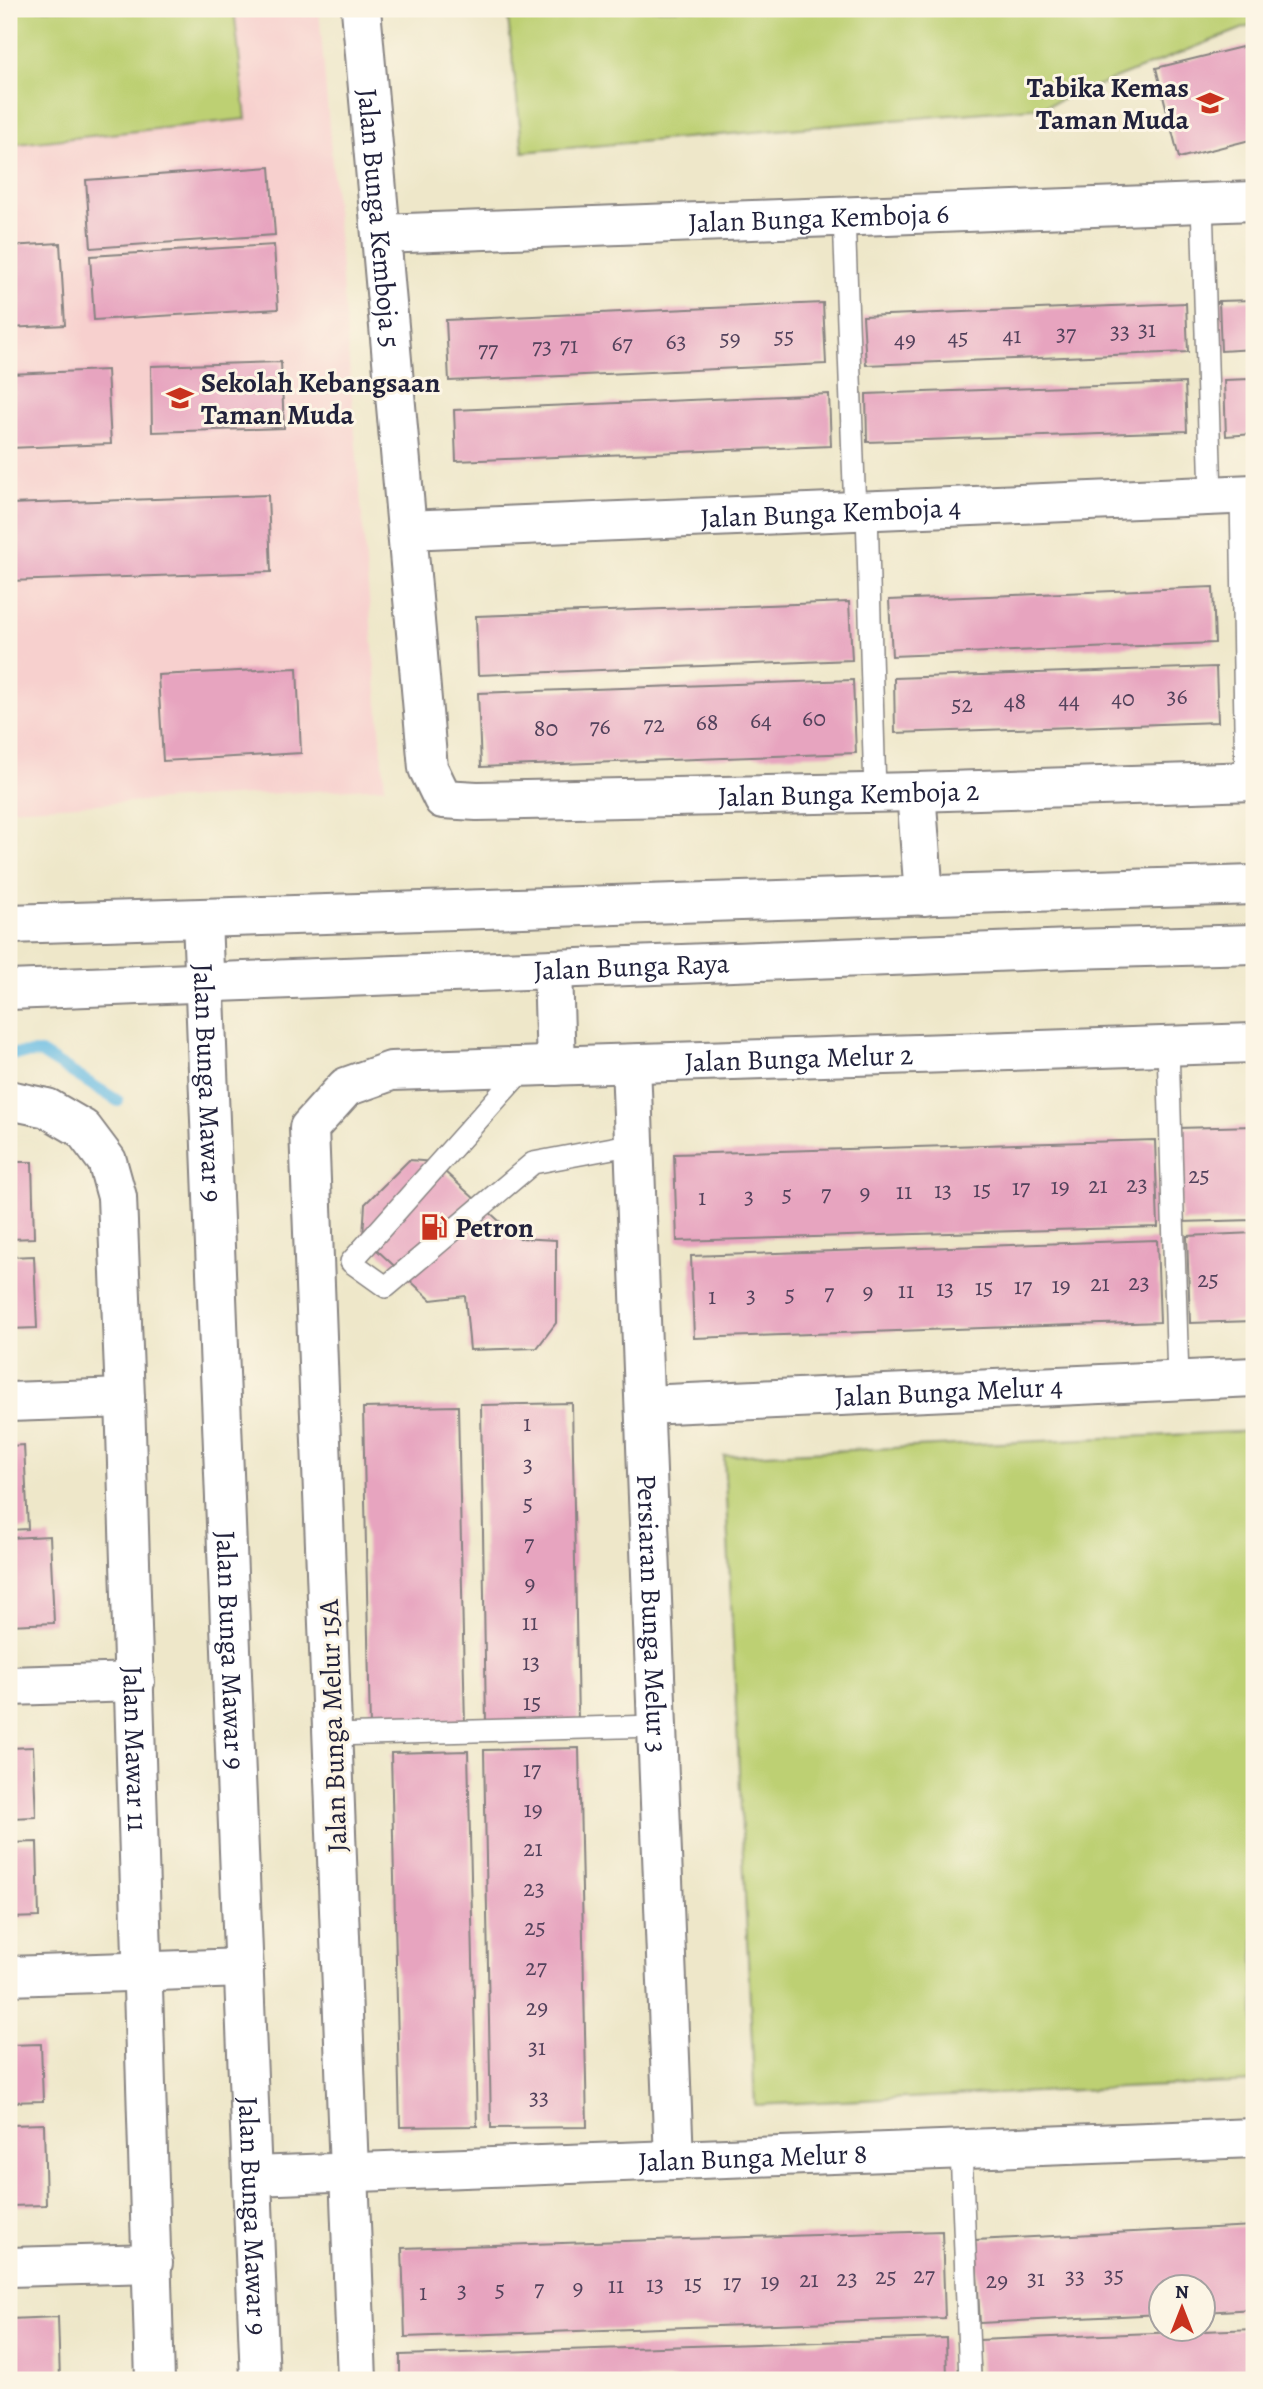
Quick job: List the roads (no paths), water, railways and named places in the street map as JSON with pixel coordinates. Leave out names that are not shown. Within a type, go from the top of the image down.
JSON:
[{"type":"street","name":"Jalan Bunga Kemboja 5","points":[[361,9],[428,768],[443,799]]},
{"type":"street","name":"Jalan Bunga Kemboja 6","points":[[381,234],[1254,201]]},
{"type":"street","name":"Jalan Bunga Kemboja 4","points":[[407,530],[1235,495]]},
{"type":"street","name":"Jalan Bunga Kemboja 2","points":[[443,799],[477,801],[875,793],[1250,782]]},
{"type":"street","points":[[916,792],[924,896]]},
{"type":"street","points":[[9,924],[1254,885]]},
{"type":"street","name":"Jalan Bunga Mawar 9","points":[[202,919],[260,2380]]},
{"type":"street","name":"Jalan Bunga Raya","points":[[9,990],[1254,944]]},
{"type":"street","points":[[541,1067],[553,969]]},
{"type":"street","name":"Jalan Bunga Melur 2","points":[[346,1087],[391,1071],[1254,1043]]},
{"type":"street","name":"Persiaran Bunga Melur 3","points":[[631,1064],[674,2161]]},
{"type":"street","name":"Jalan Bunga Melur 15A","points":[[346,1087],[309,1128],[332,1265],[332,1735],[357,2380]]},
{"type":"street","name":"Jalan Mawar 11","points":[[9,1100],[47,1108],[83,1129],[107,1161],[117,1197],[135,1682],[155,2380]]},
{"type":"street","name":"Jalan Bunga Melur 4","points":[[645,1405],[1254,1377]]},
{"type":"street","points":[[9,1402],[125,1398]]},
{"type":"street","points":[[9,1686],[135,1682]]},
{"type":"street","points":[[9,1976],[244,1968]]},
{"type":"street","name":"Jalan Bunga Melur 8","points":[[253,2176],[1254,2138]]},
{"type":"street","points":[[9,2267],[153,2263]]},
{"type":"lane","points":[[1202,202],[1235,495],[1250,782]]},
{"type":"lane","points":[[844,215],[875,793]]},
{"type":"lane","points":[[1168,1046],[1178,1380]]},
{"type":"lane","points":[[541,1067],[332,1265],[386,1287],[533,1163],[634,1144]]},
{"type":"lane","points":[[332,1735],[657,1726]]},
{"type":"lane","points":[[961,2149],[970,2380]]},
{"type":"waterway","points":[[9,1054],[41,1053],[118,1101]]},
{"type":"place","name":"Tabika Kemas Taman Muda","points":[[1210,103]]},
{"type":"place","name":"Sekolah Kebangsaan Taman Muda","points":[[180,398]]},
{"type":"place","name":"Petron","points":[[434,1227]]}]
